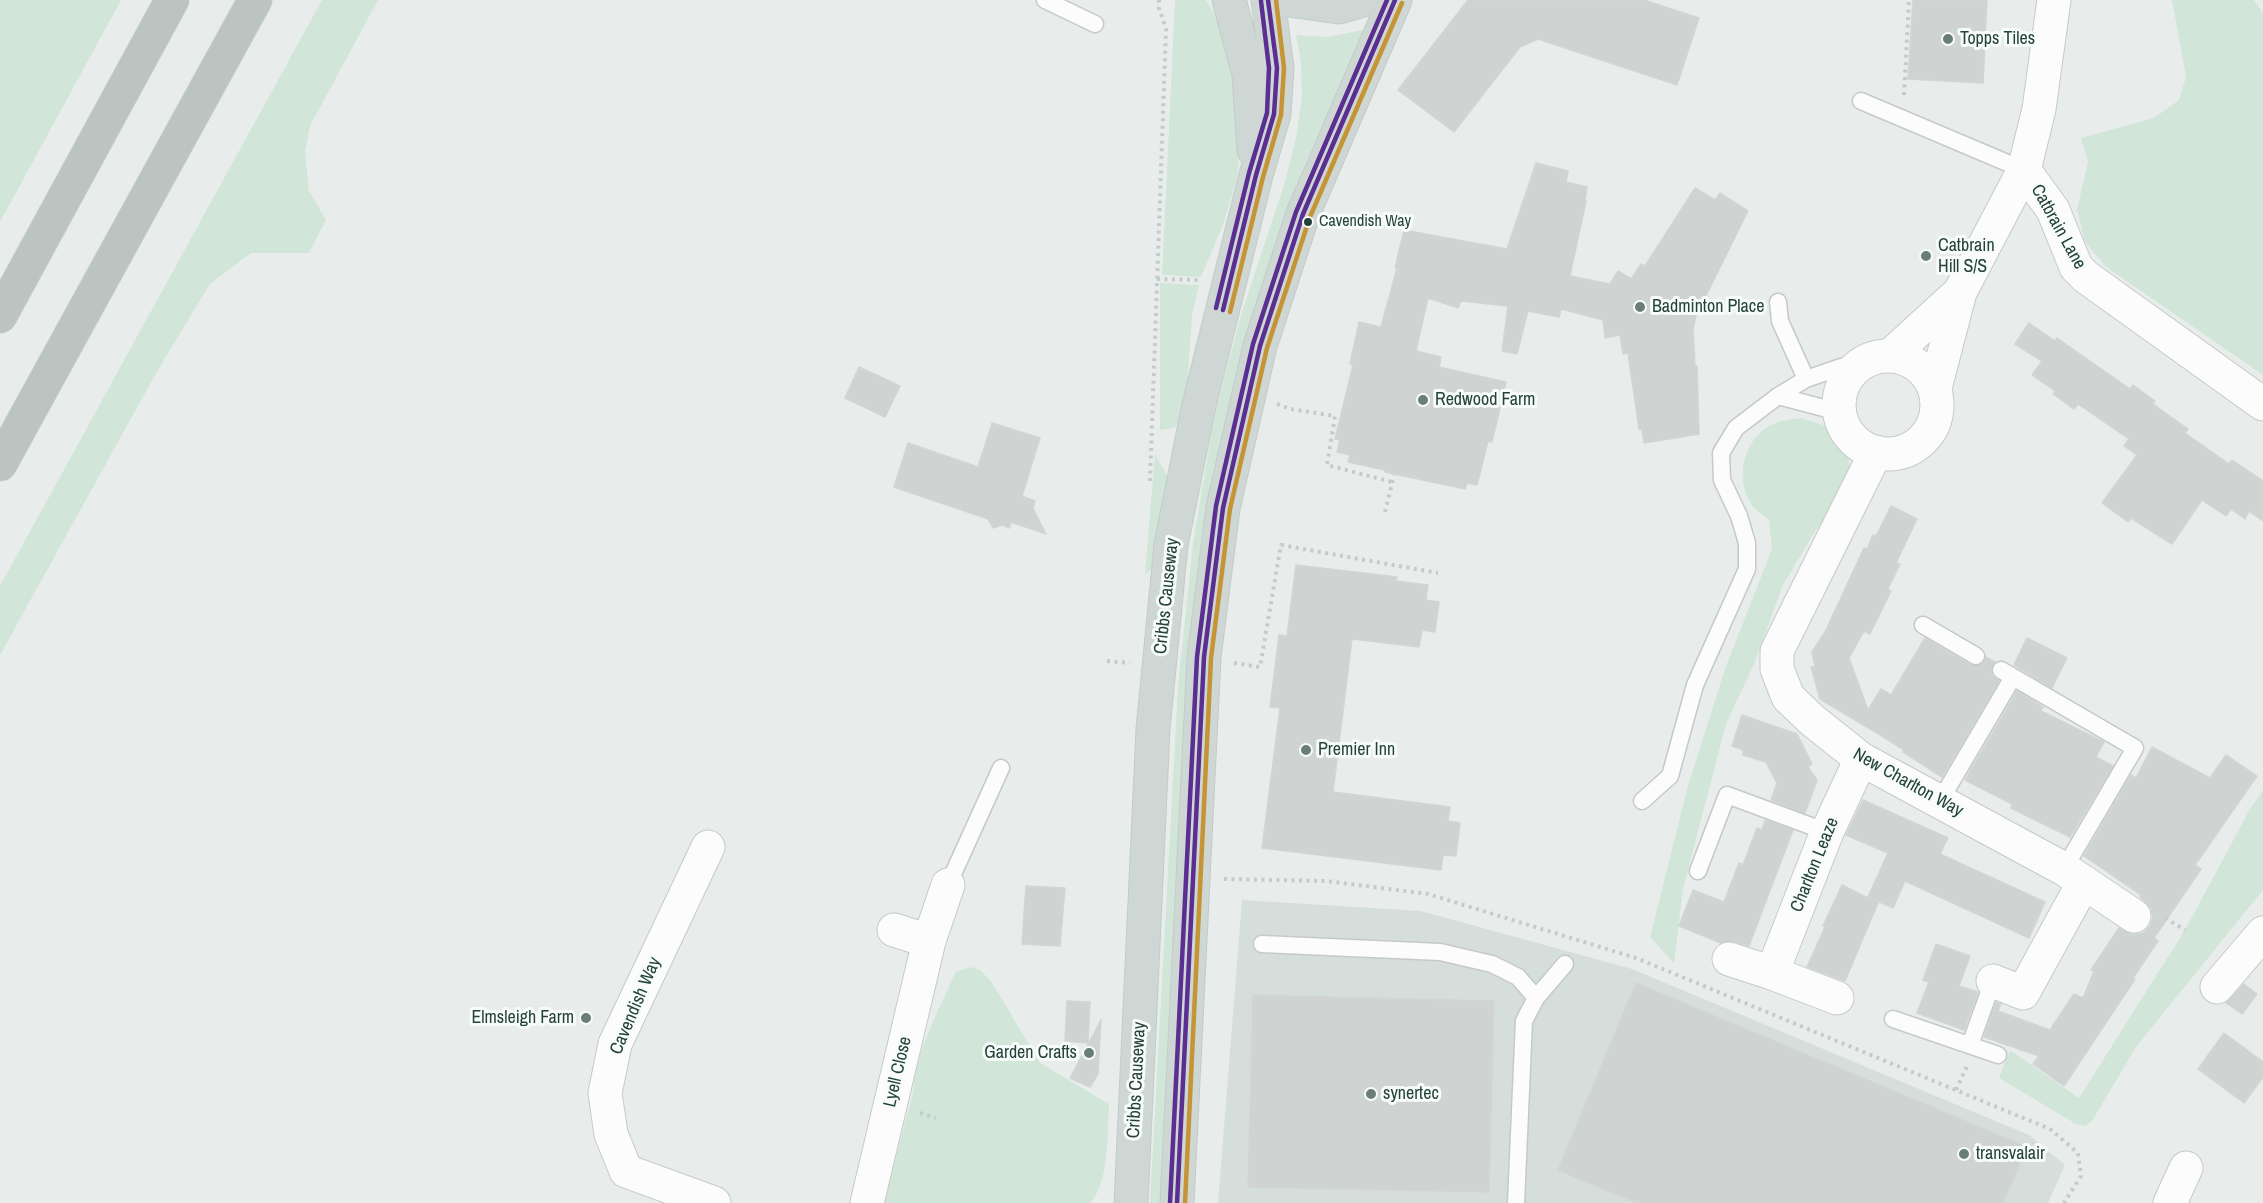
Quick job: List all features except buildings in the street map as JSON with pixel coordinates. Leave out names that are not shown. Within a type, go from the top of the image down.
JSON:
[{"type":"highway","points":[[0,316],[172,0]]},
{"type":"highway","points":[[0,464],[255,0]]},
{"type":"main road","points":[[1229,0],[1249,74],[1256,176]]},
{"type":"main road","name":"Cribbs Causeway","points":[[1131,1203],[1153,729],[1170,556],[1199,405],[1256,176],[1274,114],[1277,68],[1268,0]]},
{"type":"main road","points":[[1289,0],[1338,7],[1363,0]]},
{"type":"main road","points":[[1177,1203],[1204,657],[1223,508],[1260,346],[1303,214],[1395,0]]},
{"type":"street","name":"Catbrain Lane","points":[[2054,0],[2039,109],[2024,170],[2053,210],[2076,267],[2086,277],[2263,404]]},
{"type":"street","points":[[1935,388],[1928,375],[1918,365],[1905,358],[1891,355],[1874,357],[1858,365],[1842,386],[1839,412],[1843,426],[1851,438],[1863,447],[1891,454],[1919,443],[1929,432],[1936,410],[1935,388],[1960,292],[2024,170]]},
{"type":"street","points":[[1891,355],[1960,292]]},
{"type":"street","name":"New Charlton Way","points":[[1876,452],[1777,651],[1777,669],[1788,697],[1812,720],[1861,759],[2074,875],[2134,916]]},
{"type":"street","name":"Charlton Leaze","points":[[1772,973],[1827,832],[1861,759]]},
{"type":"street","name":"Cavendish Way","points":[[708,847],[615,1044],[605,1093],[611,1134],[626,1171],[714,1203]]},
{"type":"street","points":[[1993,981],[2023,993],[2074,875]]},
{"type":"street","name":"Lyell Close","points":[[867,1203],[929,940],[948,885]]},
{"type":"street","points":[[894,930],[929,940]]},
{"type":"street","points":[[2217,987],[2263,933]]},
{"type":"street","points":[[1729,959],[1837,998]]},
{"type":"street","points":[[2170,1203],[2186,1168]]},
{"type":"lane","points":[[1045,0],[1095,24]]},
{"type":"lane","points":[[1861,101],[2024,170]]},
{"type":"lane","points":[[1778,302],[1780,321],[1806,379]]},
{"type":"lane","points":[[1642,801],[1670,776],[1695,685],[1747,569],[1748,543],[1739,516],[1722,480],[1721,453],[1736,428],[1778,396],[1806,379],[1841,367],[1858,365]]},
{"type":"lane","points":[[1778,396],[1839,412]]},
{"type":"lane","points":[[1923,625],[1976,656]]},
{"type":"lane","points":[[1940,801],[2007,674],[2135,748],[2074,875]]},
{"type":"lane","name":"Lyell Close","points":[[948,885],[1001,768]]},
{"type":"lane","points":[[1698,871],[1727,795],[1827,832]]},
{"type":"lane","points":[[1262,944],[1440,952],[1492,964],[1518,977],[1536,998]]},
{"type":"lane","points":[[1516,1203],[1524,1021],[1536,998],[1565,964]]},
{"type":"lane","points":[[1970,1045],[1993,981]]},
{"type":"lane","points":[[1893,1019],[1998,1055]]},
{"type":"path","points":[[1902,118],[1909,0]]},
{"type":"path","points":[[1157,279],[1230,281]]},
{"type":"path","points":[[1278,405],[1335,416],[1327,465],[1392,482]]},
{"type":"path","points":[[1385,512],[1394,475]]},
{"type":"path","points":[[1204,657],[1260,667],[1281,546],[1438,573]]},
{"type":"path","points":[[1193,878],[1326,881],[1428,894],[1636,958],[2050,1129],[2078,1153],[2081,1176],[2064,1203]]},
{"type":"shaded area","points":[[1242,900],[1421,911],[1632,969],[2029,1135],[2065,1165],[2048,1203],[1218,1203]]},
{"type":"green space","points":[[0,0],[121,0],[0,222]]},
{"type":"green space","points":[[322,0],[378,0],[310,126],[305,152],[309,191],[326,220],[309,253],[251,253],[210,284],[159,368],[0,655],[0,586]]},
{"type":"green space","points":[[1175,0],[1206,0],[1223,28],[1244,115],[1237,178],[1223,225],[1201,277],[1162,275]]},
{"type":"green space","points":[[2172,0],[2254,0],[2263,13],[2263,375],[2106,267],[2085,242],[2077,209],[2088,162],[2081,138],[2154,118],[2179,100],[2186,77]]},
{"type":"green space","points":[[1367,29],[1305,163],[1266,276],[1247,349],[1165,1203],[1150,1203],[1178,687],[1193,543],[1214,418],[1241,315],[1285,182],[1296,138],[1302,97],[1301,62],[1296,35],[1328,37]]},
{"type":"green space","points":[[1160,283],[1199,285],[1192,315],[1185,419],[1174,428],[1160,430]]},
{"type":"green space","points":[[1801,418],[1823,425],[1843,444],[1848,455],[1850,469],[1825,520],[1816,530],[1783,585],[1754,664],[1726,724],[1683,889],[1674,963],[1650,937],[1687,789],[1726,666],[1772,549],[1769,520],[1751,504],[1746,493],[1743,481],[1745,457],[1750,445],[1767,428],[1778,422]]},
{"type":"green space","points":[[1155,454],[1170,481],[1158,562],[1145,575]]},
{"type":"green space","points":[[2263,791],[2263,890],[2136,1047],[2092,1121],[2085,1126],[2076,1124],[1999,1078],[2010,1050],[2079,1098],[2185,930],[2250,809]]},
{"type":"green space","points":[[971,967],[980,970],[991,981],[1040,1063],[1109,1104],[1104,1170],[1101,1183],[1090,1203],[884,1203],[923,1046],[956,972]]},
{"type":"transit line","points":[[1223,310],[1256,175],[1274,114],[1277,68],[1268,0]]},
{"type":"transit line","points":[[1230,312],[1263,177],[1281,115],[1284,68],[1276,0]]},
{"type":"transit line","points":[[1170,1203],[1197,657],[1216,506],[1253,344],[1296,212],[1387,0]]},
{"type":"transit line","points":[[1177,1203],[1204,657],[1223,508],[1260,346],[1303,214],[1395,0]]},
{"type":"transit line","points":[[1216,308],[1249,173],[1267,113],[1269,68],[1261,1]]},
{"type":"transit line","points":[[1185,1203],[1211,658],[1230,509],[1267,348],[1310,217],[1402,3]]},
{"type":"place","name":"Topps Tiles","points":[[1948,39]]},
{"type":"place","name":"Cavendish Way","points":[[1308,222]]},
{"type":"place","name":"Catbrain Hill S/S","points":[[1926,256]]},
{"type":"place","name":"Badminton Place","points":[[1640,307]]},
{"type":"place","name":"Redwood Farm","points":[[1423,400]]},
{"type":"place","name":"Premier Inn","points":[[1306,750]]},
{"type":"place","name":"Elmsleigh Farm","points":[[586,1018]]},
{"type":"place","name":"Garden Crafts","points":[[1089,1053]]},
{"type":"place","name":"synertec","points":[[1371,1094]]},
{"type":"place","name":"transvalair","points":[[1964,1154]]}]
